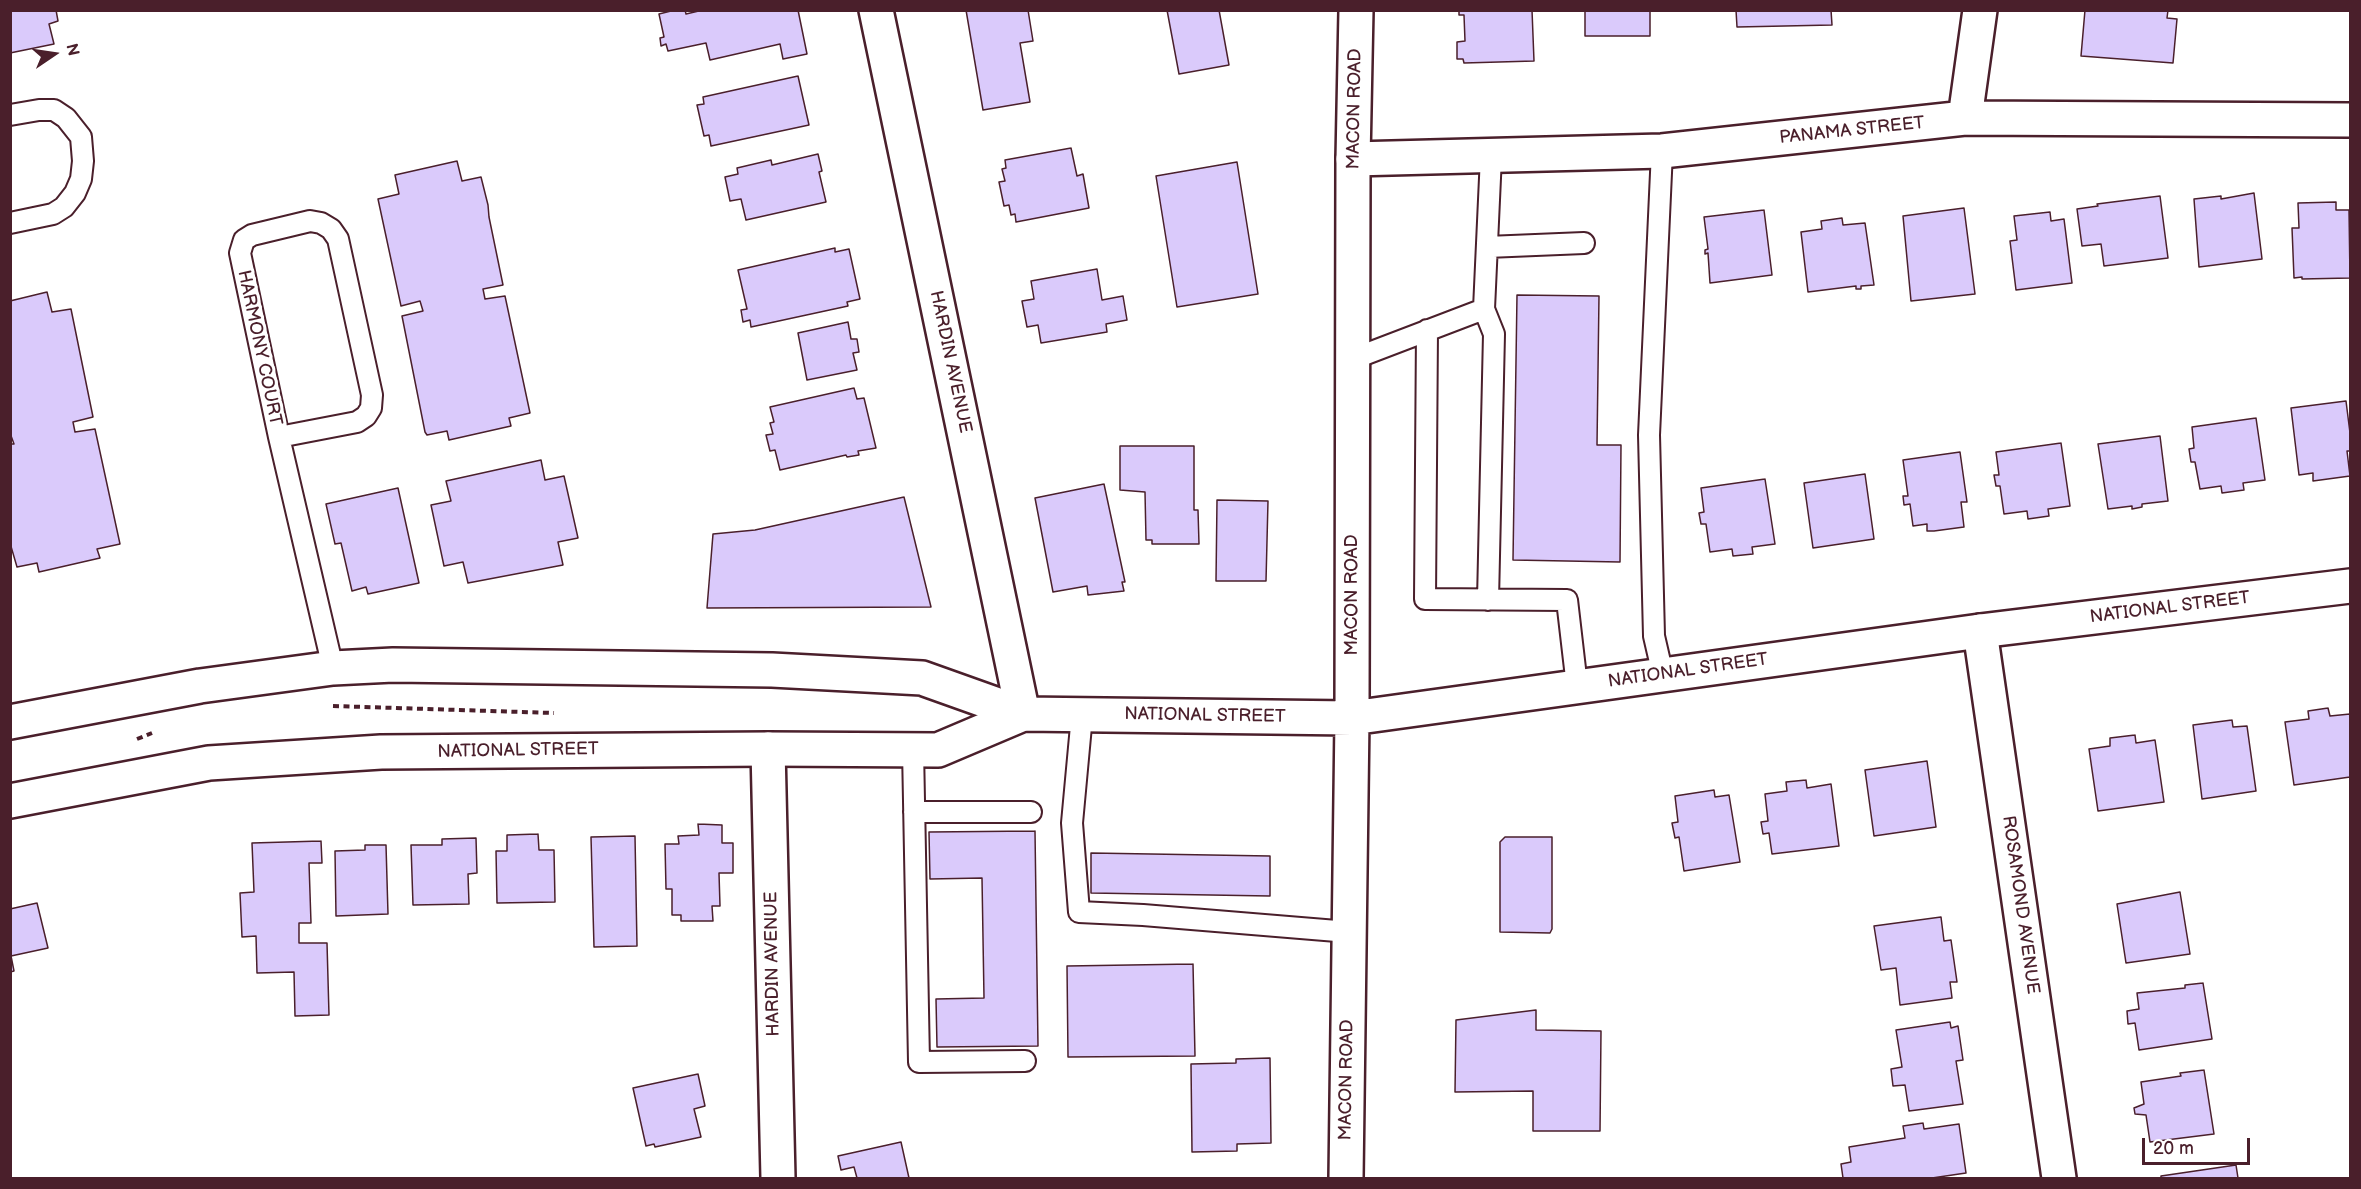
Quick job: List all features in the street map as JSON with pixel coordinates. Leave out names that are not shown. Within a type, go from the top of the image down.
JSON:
[{"type":"main road","name":"HARDIN AVENUE","points":[[876,10],[1023,714]]},
{"type":"main road","name":"MACON ROAD","points":[[1346,1179],[1352,718],[1353,159],[1356,10]]},
{"type":"main road","points":[[1965,118],[1980,10]]},
{"type":"main road","name":"PANAMA STREET","points":[[1353,159],[1662,151],[1965,118],[2350,120]]},
{"type":"main road","name":"NATIONAL STREET","points":[[10,722],[200,686],[333,668],[393,665],[772,670],[922,678],[1023,714],[1352,718],[1980,631],[2350,586]]},
{"type":"main road","name":"ROSAMOND AVENUE","points":[[1980,631],[2059,1179]]},
{"type":"main road","name":"NATIONAL STREET","points":[[10,801],[209,764],[381,752],[768,748],[938,750],[1023,714]]},
{"type":"main road","name":"HARDIN AVENUE","points":[[768,748],[778,1179]]},
{"type":"lane","points":[[10,115],[54,110],[66,117],[81,137],[83,161],[81,179],[75,193],[64,207],[53,214],[10,223]]},
{"type":"lane","points":[[1662,151],[1649,435],[1654,636],[1663,675]]},
{"type":"lane","points":[[1488,600],[1494,334],[1484,309],[1491,156]]},
{"type":"lane","name":"HARMONY COURT","points":[[279,437],[357,422],[366,417],[371,408],[372,395],[338,239],[331,229],[321,223],[310,221],[252,235],[241,246],[241,264],[279,437],[333,668]]},
{"type":"lane","points":[[1487,247],[1584,243]]},
{"type":"lane","points":[[1353,359],[1484,309]]},
{"type":"lane","points":[[1427,330],[1425,599],[1567,600],[1577,686]]},
{"type":"lane","points":[[1082,715],[1072,823],[1079,912],[1349,932]]},
{"type":"lane","points":[[913,749],[919,1062],[1024,1061]]},
{"type":"lane","points":[[914,812],[1031,812]]},
{"type":"building","points":[[10,10],[56,10],[58,21],[49,24],[54,44],[10,53]]},
{"type":"building","points":[[685,10],[686,14],[703,10],[798,10],[807,54],[783,59],[780,44],[710,60],[706,43],[668,51],[666,44],[661,46],[660,38],[664,37],[659,14]]},
{"type":"building","points":[[966,10],[1028,10],[1033,41],[1020,43],[1030,102],[983,110]]},
{"type":"building","points":[[1167,10],[1219,10],[1229,65],[1179,74]]},
{"type":"building","points":[[1459,10],[1532,10],[1534,61],[1464,63],[1463,59],[1457,59],[1457,42],[1465,41],[1464,15],[1459,15]]},
{"type":"building","points":[[1585,10],[1650,10],[1650,36],[1585,36]]},
{"type":"building","points":[[1736,10],[1831,10],[1832,25],[1737,27]]},
{"type":"building","points":[[2085,10],[2168,10],[2167,18],[2177,19],[2173,63],[2081,56]]},
{"type":"building","points":[[798,76],[809,125],[711,146],[709,135],[704,136],[697,105],[704,104],[703,97]]},
{"type":"building","points":[[1071,148],[1077,176],[1083,174],[1089,208],[1016,222],[1015,214],[1011,215],[1009,205],[1004,206],[999,182],[1005,181],[1002,169],[1006,168],[1005,160]]},
{"type":"building","points":[[818,154],[822,171],[819,172],[826,202],[746,220],[741,199],[730,201],[725,177],[738,174],[737,168],[771,160],[772,165]]},
{"type":"building","points":[[457,161],[462,181],[481,177],[503,285],[483,289],[485,299],[505,296],[530,413],[509,418],[511,426],[449,440],[447,431],[427,435],[425,432],[402,316],[423,311],[420,301],[401,306],[378,199],[399,194],[395,175]]},
{"type":"building","points":[[1237,162],[1258,294],[1177,307],[1156,176]]},
{"type":"building","points":[[2254,193],[2262,259],[2199,267],[2194,199],[2221,196],[2221,199]]},
{"type":"building","points":[[2160,196],[2168,258],[2104,266],[2101,244],[2082,246],[2077,209],[2098,206],[2097,204]]},
{"type":"building","points":[[2336,202],[2336,210],[2349,210],[2350,278],[2294,278],[2292,228],[2299,228],[2298,203]]},
{"type":"building","points":[[1964,208],[1975,294],[1911,301],[1903,216]]},
{"type":"building","points":[[1764,210],[1772,275],[1710,283],[1708,253],[1705,254],[1705,250],[1708,249],[1704,217]]},
{"type":"building","points":[[2050,212],[2051,221],[2064,219],[2072,283],[2016,290],[2010,241],[2017,240],[2014,216]]},
{"type":"building","points":[[1842,218],[1843,225],[1865,223],[1874,285],[1861,286],[1861,289],[1856,289],[1856,286],[1808,292],[1801,232],[1822,229],[1821,221]]},
{"type":"building","points":[[835,248],[835,252],[849,249],[860,299],[847,302],[848,306],[751,327],[750,320],[743,322],[741,310],[747,309],[738,270]]},
{"type":"building","points":[[1097,269],[1102,300],[1123,296],[1127,320],[1106,324],[1107,332],[1041,343],[1038,325],[1027,327],[1022,301],[1034,299],[1031,281]]},
{"type":"building","points":[[47,292],[52,312],[71,309],[93,417],[73,422],[75,432],[95,429],[120,544],[97,549],[100,558],[39,572],[37,563],[17,567],[10,543],[10,444],[14,444],[10,433],[10,301]]},
{"type":"building","points":[[1517,295],[1599,296],[1597,445],[1621,445],[1620,562],[1513,560]]},
{"type":"building","points":[[848,322],[851,339],[857,339],[859,352],[853,353],[857,370],[807,380],[798,333]]},
{"type":"building","points":[[854,388],[857,399],[864,398],[876,448],[858,451],[859,455],[847,457],[846,455],[780,470],[775,450],[770,451],[766,435],[773,434],[770,423],[774,422],[770,407]]},
{"type":"building","points":[[2346,401],[2350,433],[2350,451],[2347,451],[2350,476],[2313,481],[2313,473],[2299,475],[2291,408]]},
{"type":"building","points":[[2256,418],[2265,480],[2243,483],[2244,490],[2222,493],[2221,486],[2200,489],[2195,462],[2191,462],[2189,449],[2194,448],[2192,427]]},
{"type":"building","points":[[2160,436],[2168,501],[2142,504],[2142,507],[2132,509],[2132,506],[2108,509],[2098,444]]},
{"type":"building","points":[[2061,443],[2070,506],[2048,509],[2049,516],[2028,519],[2027,511],[2004,514],[2000,486],[1996,486],[1994,475],[1999,475],[1996,452]]},
{"type":"building","points":[[1120,446],[1194,446],[1194,510],[1198,510],[1199,544],[1152,544],[1152,540],[1146,540],[1145,492],[1120,490]]},
{"type":"building","points":[[1960,452],[1967,502],[1961,502],[1964,527],[1927,531],[1927,524],[1913,526],[1910,504],[1904,505],[1903,496],[1908,496],[1903,460]]},
{"type":"building","points":[[541,460],[545,480],[564,476],[578,538],[558,542],[563,565],[468,583],[463,562],[444,566],[431,505],[451,501],[446,481]]},
{"type":"building","points":[[1865,474],[1874,539],[1813,548],[1804,483]]},
{"type":"building","points":[[1765,479],[1775,544],[1752,547],[1753,554],[1733,556],[1732,549],[1710,552],[1706,524],[1701,524],[1699,513],[1704,512],[1701,488]]},
{"type":"building","points":[[1104,484],[1125,582],[1122,582],[1124,591],[1088,595],[1087,586],[1053,592],[1035,498]]},
{"type":"building","points":[[398,488],[419,583],[368,594],[366,587],[352,591],[341,543],[335,544],[326,504]]},
{"type":"building","points":[[904,497],[931,607],[707,608],[713,534],[755,530]]},
{"type":"building","points":[[1217,500],[1268,501],[1266,581],[1216,581]]},
{"type":"building","points":[[2328,708],[2330,716],[2350,714],[2350,777],[2294,785],[2285,722],[2309,719],[2308,711]]},
{"type":"building","points":[[2232,720],[2233,727],[2247,726],[2256,791],[2202,799],[2193,725]]},
{"type":"building","points":[[2135,735],[2136,743],[2155,740],[2164,802],[2098,811],[2089,749],[2110,746],[2110,738]]},
{"type":"building","points":[[1927,761],[1936,827],[1874,836],[1865,770]]},
{"type":"building","points":[[1806,780],[1807,788],[1831,784],[1839,846],[1772,854],[1769,833],[1763,834],[1761,822],[1768,821],[1765,794],[1787,791],[1786,782]]},
{"type":"building","points":[[1714,790],[1715,797],[1729,795],[1740,862],[1684,871],[1679,837],[1675,838],[1672,823],[1678,822],[1675,796]]},
{"type":"building","points":[[698,824],[722,825],[722,843],[733,843],[733,873],[719,873],[720,906],[712,906],[713,921],[681,921],[681,915],[672,915],[672,889],[666,889],[665,844],[679,844],[678,836],[699,835]]},
{"type":"building","points":[[1035,831],[1038,1046],[937,1047],[936,999],[984,998],[982,878],[930,879],[929,832]]},
{"type":"building","points":[[538,834],[539,850],[554,850],[555,902],[497,903],[496,851],[507,851],[507,835]]},
{"type":"building","points":[[635,836],[637,946],[594,947],[591,837]]},
{"type":"building","points":[[1505,837],[1552,837],[1552,929],[1550,933],[1500,932],[1500,842]]},
{"type":"building","points":[[476,838],[477,873],[468,874],[469,904],[413,905],[411,845],[442,845],[442,839]]},
{"type":"building","points":[[321,841],[322,863],[309,863],[311,923],[299,923],[299,943],[327,943],[329,1015],[295,1016],[294,972],[257,973],[256,936],[242,937],[240,893],[254,892],[252,843]]},
{"type":"building","points":[[365,845],[386,845],[388,914],[336,916],[335,851],[365,850]]},
{"type":"building","points":[[1091,853],[1270,856],[1270,896],[1091,893]]},
{"type":"building","points":[[2180,892],[2190,954],[2126,963],[2117,904]]},
{"type":"building","points":[[37,903],[48,948],[11,956],[14,971],[10,972],[10,909]]},
{"type":"building","points":[[1941,917],[1944,941],[1951,940],[1957,982],[1950,982],[1952,998],[1900,1005],[1896,968],[1881,970],[1874,926]]},
{"type":"building","points":[[1193,964],[1195,1056],[1068,1057],[1067,966]]},
{"type":"building","points":[[2203,983],[2212,1039],[2139,1050],[2135,1023],[2128,1024],[2127,1011],[2139,1009],[2137,993],[2185,988],[2185,985]]},
{"type":"building","points":[[1536,1010],[1536,1030],[1601,1031],[1600,1131],[1533,1131],[1533,1091],[1455,1092],[1456,1020]]},
{"type":"building","points":[[1950,1022],[1951,1028],[1958,1026],[1963,1060],[1956,1061],[1963,1104],[1909,1111],[1905,1085],[1893,1086],[1891,1069],[1902,1067],[1896,1030]]},
{"type":"building","points":[[1270,1058],[1271,1143],[1237,1144],[1237,1151],[1192,1152],[1191,1064],[1236,1063],[1236,1059]]},
{"type":"building","points":[[2204,1070],[2214,1134],[2150,1142],[2146,1115],[2135,1114],[2134,1108],[2144,1104],[2141,1082]]},
{"type":"building","points":[[698,1074],[705,1106],[694,1109],[701,1137],[655,1147],[654,1144],[646,1146],[633,1088]]},
{"type":"building","points":[[1923,1123],[1924,1129],[1959,1124],[1966,1173],[1932,1178],[1843,1178],[1841,1164],[1851,1162],[1849,1147],[1905,1138],[1903,1126]]},
{"type":"building","points":[[901,1142],[909,1178],[857,1178],[854,1167],[841,1170],[838,1156]]},
{"type":"building","points":[[2236,1165],[2238,1178],[2161,1178],[2161,1176]]}]
